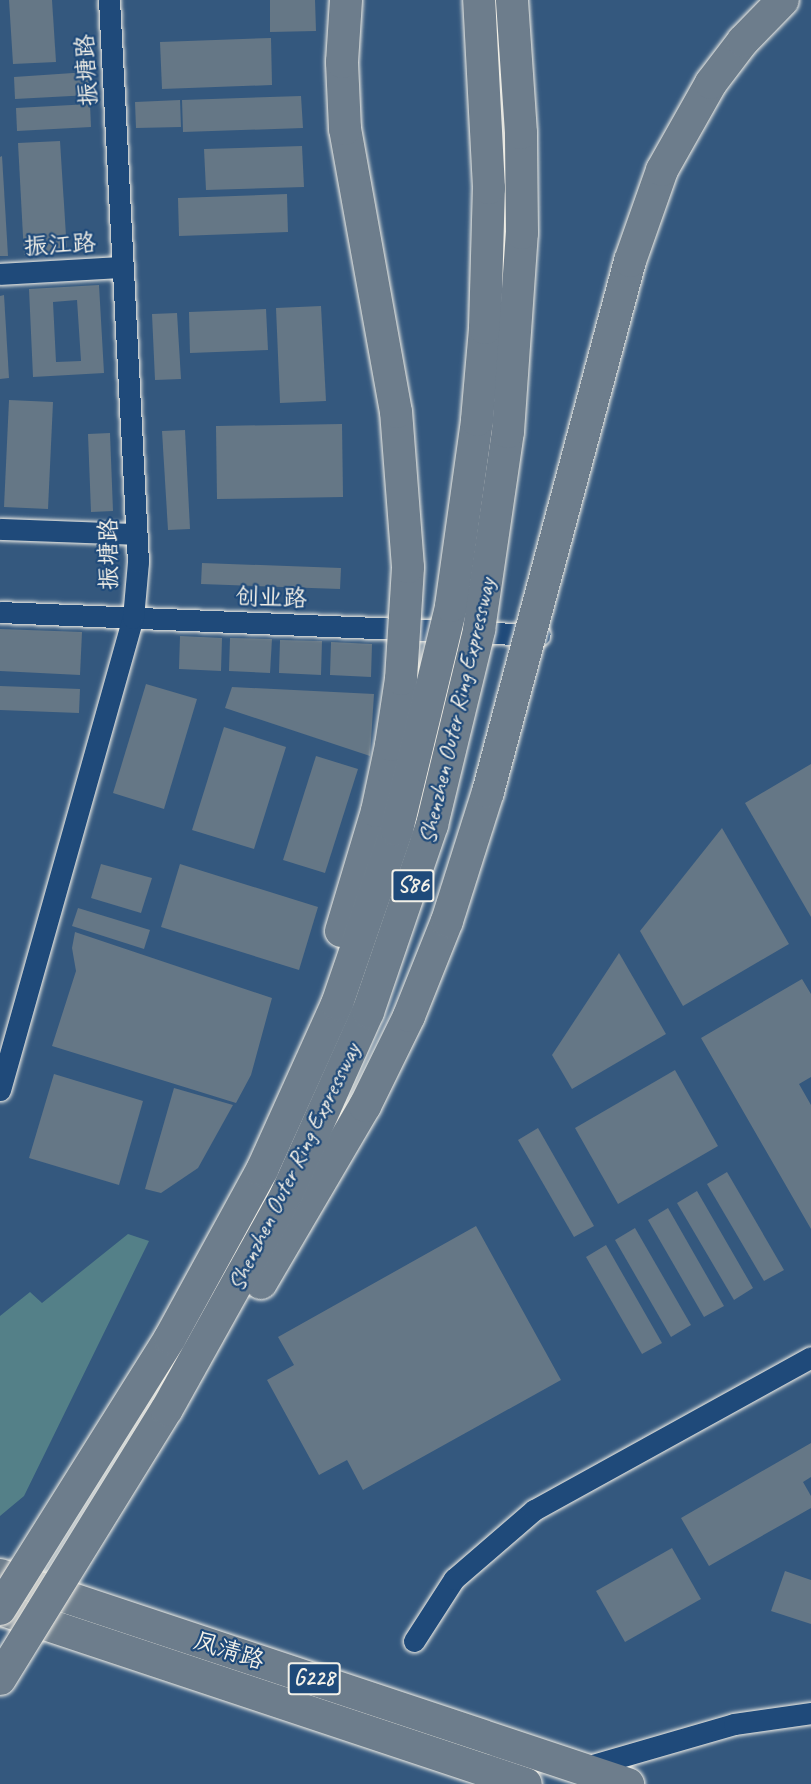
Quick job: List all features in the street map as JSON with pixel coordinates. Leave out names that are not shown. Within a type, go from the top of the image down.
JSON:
[{"type":"highway","points":[[220,1250],[289,1074],[352,898],[382,789],[401,679],[408,567],[404,478],[389,369],[347,151],[342,62],[346,0]]},
{"type":"highway","name":"Shenzhen Outer Ring Expressway","points":[[0,1609],[144,1381],[220,1250],[301,1087],[353,962],[410,786],[442,651],[466,514],[485,328],[489,141],[478,0]]},
{"type":"highway","name":"Shenzhen Outer Ring Expressway","points":[[0,1679],[117,1494],[241,1280],[325,1113],[386,965],[445,778],[489,581],[513,382],[522,183],[512,0]]},
{"type":"highway","points":[[117,1494],[194,1388],[301,1220],[365,1106],[409,1016],[479,824],[644,215],[672,147],[697,104],[743,41],[783,0]]},
{"type":"highway","name":"凤清路","points":[[0,1575],[628,1784]]},
{"type":"highway","name":"凤清路","points":[[0,1609],[526,1784]]},
{"type":"street","name":"振塘路","points":[[0,1090],[133,618],[136,534],[109,0]]},
{"type":"street","name":"振江路","points":[[0,274],[123,267]]},
{"type":"street","points":[[0,529],[136,534]]},
{"type":"street","name":"创业路","points":[[0,612],[540,635]]},
{"type":"street","points":[[414,1641],[454,1579],[534,1510],[811,1357]]},
{"type":"street","points":[[582,1768],[734,1724],[811,1713]]},
{"type":"green space","points":[[128,1234],[149,1241],[24,1496],[0,1516],[0,1316],[30,1292],[42,1303]]},
{"type":"building","points":[[9,0],[52,0],[56,62],[13,64]]},
{"type":"building","points":[[270,0],[315,0],[316,31],[270,32]]},
{"type":"building","points":[[271,38],[272,85],[162,89],[160,42]]},
{"type":"building","points":[[88,72],[90,95],[15,99],[14,77]]},
{"type":"building","points":[[301,96],[303,128],[183,132],[182,100]]},
{"type":"building","points":[[180,100],[181,127],[136,128],[135,102]]},
{"type":"building","points":[[90,104],[91,127],[17,131],[16,108]]},
{"type":"building","points":[[60,141],[67,252],[24,255],[18,143]]},
{"type":"building","points":[[302,146],[304,187],[206,190],[204,149]]},
{"type":"building","points":[[2,156],[8,256],[0,256],[0,157]]},
{"type":"building","points":[[287,194],[288,232],[179,236],[178,198]]},
{"type":"building","points":[[99,285],[104,373],[33,377],[29,289]],"holes":[[[77,300],[81,361],[56,362],[53,302]]]},
{"type":"building","points":[[4,295],[9,378],[0,379],[0,296]]},
{"type":"building","points":[[321,306],[326,401],[280,403],[276,308]]},
{"type":"building","points":[[266,309],[268,350],[190,353],[189,312]]},
{"type":"building","points":[[177,313],[181,379],[155,380],[152,314]]},
{"type":"building","points":[[9,400],[53,402],[48,509],[4,507]]},
{"type":"building","points":[[342,424],[343,497],[217,499],[216,426]]},
{"type":"building","points":[[185,430],[190,529],[168,530],[162,431]]},
{"type":"building","points":[[110,433],[113,511],[91,512],[88,434]]},
{"type":"building","points":[[202,563],[341,568],[340,589],[201,584]]},
{"type":"building","points":[[0,629],[82,632],[80,675],[0,671]]},
{"type":"building","points":[[180,636],[222,638],[221,671],[179,669]]},
{"type":"building","points":[[230,638],[272,639],[270,673],[229,671]]},
{"type":"building","points":[[280,640],[322,641],[321,675],[279,673]]},
{"type":"building","points":[[331,642],[372,644],[371,677],[330,675]]},
{"type":"building","points":[[146,684],[197,699],[164,809],[113,793]]},
{"type":"building","points":[[0,686],[80,689],[79,713],[0,710]]},
{"type":"building","points":[[232,687],[374,694],[370,756],[225,708]]},
{"type":"building","points":[[224,727],[286,747],[254,849],[192,830]]},
{"type":"building","points":[[316,756],[358,769],[325,873],[283,860]]},
{"type":"building","points":[[811,764],[811,917],[745,803]]},
{"type":"building","points":[[722,828],[789,944],[683,1006],[640,931]]},
{"type":"building","points":[[101,864],[152,878],[141,913],[91,898]]},
{"type":"building","points":[[180,864],[318,907],[299,970],[161,927]]},
{"type":"building","points":[[78,908],[150,930],[144,949],[72,926]]},
{"type":"building","points":[[75,932],[272,998],[251,1075],[236,1103],[52,1046],[76,971],[72,948]]},
{"type":"building","points":[[619,953],[666,1034],[572,1089],[552,1055]]},
{"type":"building","points":[[802,979],[811,994],[811,1077],[799,1084],[811,1105],[811,1229],[701,1038]]},
{"type":"building","points":[[675,1070],[718,1146],[618,1204],[575,1128]]},
{"type":"building","points":[[54,1074],[143,1101],[119,1185],[29,1158]]},
{"type":"building","points":[[174,1088],[233,1105],[198,1168],[161,1193],[145,1189]]},
{"type":"building","points":[[538,1128],[594,1226],[574,1237],[518,1140]]},
{"type":"building","points":[[727,1172],[784,1270],[764,1281],[707,1184]]},
{"type":"building","points":[[697,1191],[753,1288],[734,1300],[677,1203]]},
{"type":"building","points":[[668,1208],[724,1306],[704,1317],[648,1220]]},
{"type":"building","points":[[476,1226],[561,1380],[363,1490],[347,1460],[319,1475],[267,1380],[294,1365],[278,1337]]},
{"type":"building","points":[[635,1228],[691,1325],[671,1337],[615,1240]]},
{"type":"building","points":[[606,1245],[662,1343],[642,1354],[586,1257]]},
{"type":"building","points":[[811,1443],[811,1477],[803,1482],[811,1496],[811,1508],[709,1566],[681,1518]]},
{"type":"building","points":[[672,1548],[701,1599],[625,1642],[596,1591]]},
{"type":"building","points":[[785,1571],[811,1580],[811,1624],[771,1611]]}]
